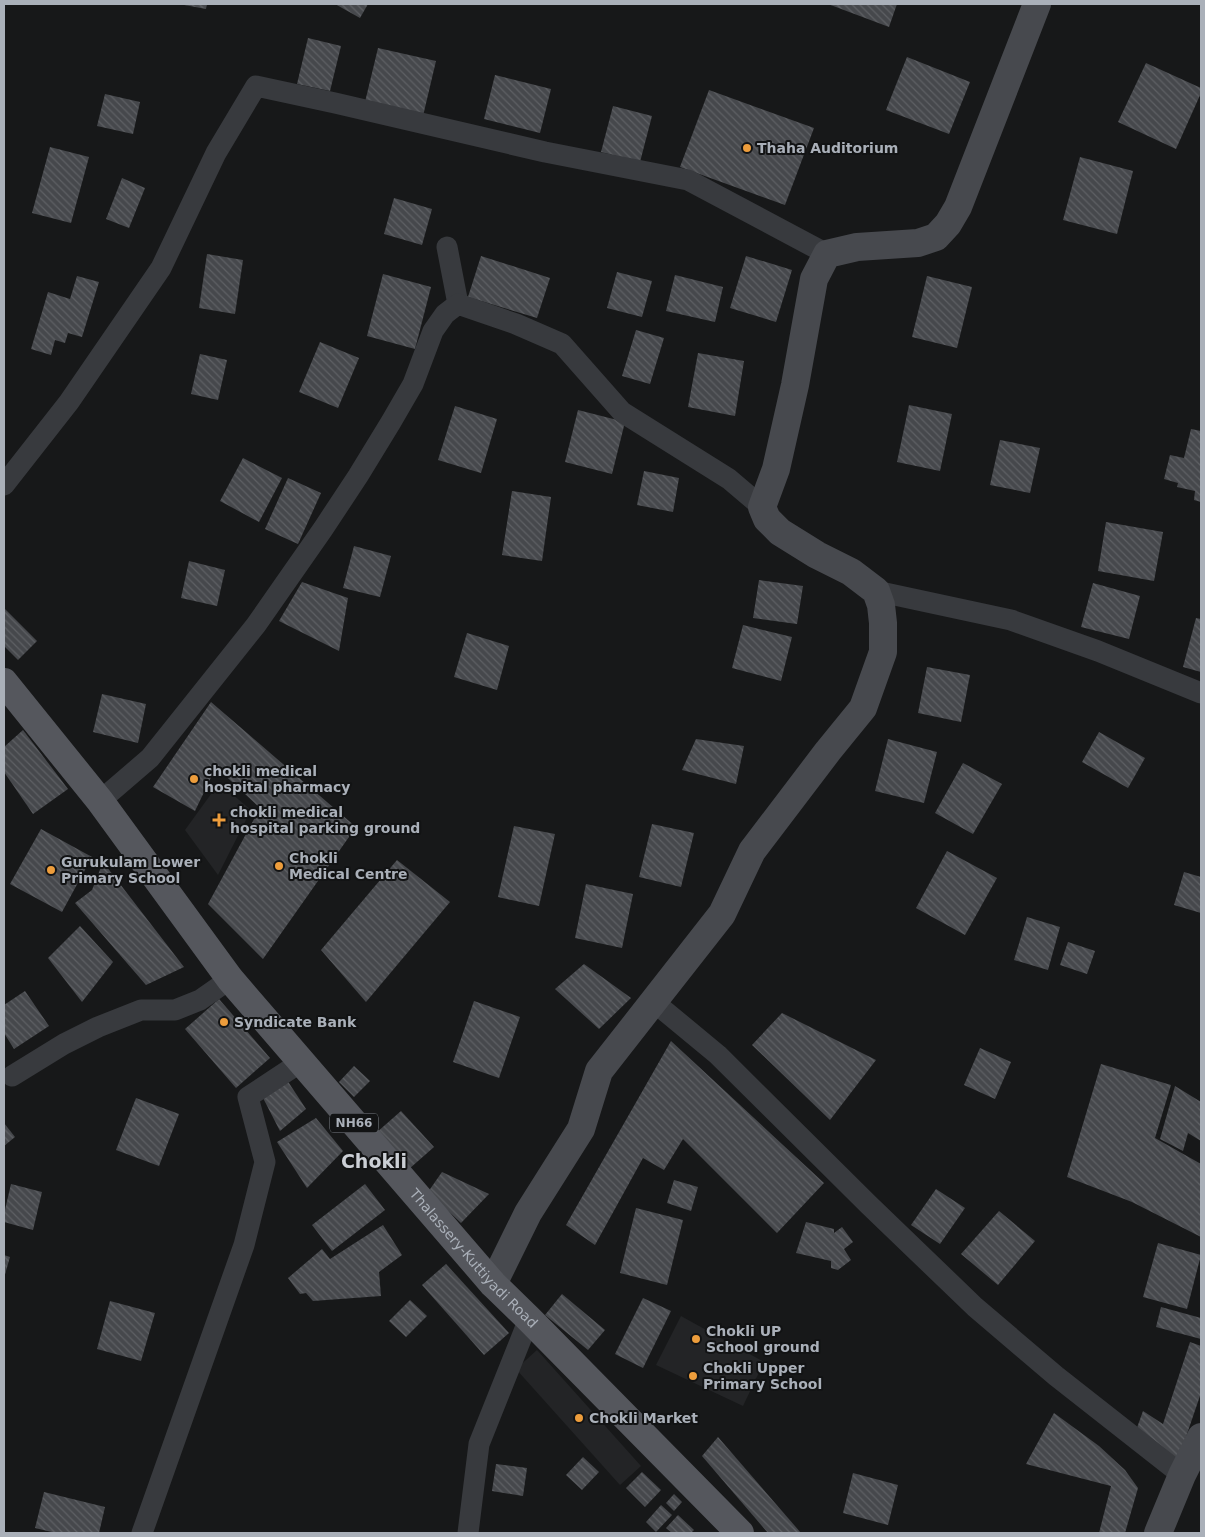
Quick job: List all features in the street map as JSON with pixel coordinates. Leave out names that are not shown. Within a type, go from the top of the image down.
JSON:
[{"type":"main road","points":[[493,1284],[528,1213],[581,1129],[599,1071],[722,914],[752,852],[863,708],[883,652],[881,605],[876,591],[851,572],[817,556],[780,532],[767,519],[762,507],[776,469],[795,385],[814,279],[827,254],[857,247],[918,244],[936,238],[948,224],[961,200],[1037,4]]},
{"type":"main road","name":"Thalassery-Kuttiyadi Road","points":[[4,682],[100,800],[230,979],[301,1062],[493,1284],[740,1533]]},
{"type":"main road","points":[[1158,1533],[1182,1475],[1201,1437]]},
{"type":"street","points":[[4,485],[69,402],[161,268],[216,153],[256,86],[545,152],[688,180],[827,254]]},
{"type":"street","points":[[447,247],[458,304]]},
{"type":"street","points":[[458,304],[516,324],[562,344],[622,412],[729,479],[762,507]]},
{"type":"street","points":[[100,800],[150,758],[256,624],[358,476],[413,384],[434,331],[445,314],[458,304]]},
{"type":"street","points":[[876,591],[1010,620],[1098,651],[1201,693]]},
{"type":"street","points":[[12,1076],[64,1044],[98,1027],[141,1010],[175,1010],[200,1000],[230,979]]},
{"type":"street","points":[[654,1002],[718,1056],[975,1307],[1056,1376],[1182,1475]]},
{"type":"street","points":[[142,1533],[244,1245],[265,1162],[248,1096],[301,1062]]},
{"type":"street","points":[[468,1533],[479,1444],[529,1319]]},
{"type":"shaded area","name":"chokli medical hospital parking ground","points":[[219,783],[251,810],[218,875],[185,830]]},
{"type":"shaded area","name":"Chokli UP School ground","points":[[681,1316],[764,1362],[743,1406],[656,1365]]},
{"type":"shaded area","name":"Chokli Market","points":[[537,1350],[641,1466],[620,1485],[516,1369]]},
{"type":"building","points":[[179,4],[207,4],[206,9]]},
{"type":"building","points":[[335,4],[368,4],[360,18]]},
{"type":"building","points":[[828,4],[897,4],[889,27]]},
{"type":"building","points":[[308,38],[341,46],[330,91],[297,84]]},
{"type":"building","points":[[378,48],[436,61],[423,116],[365,102]]},
{"type":"building","points":[[907,57],[970,82],[949,134],[886,110]]},
{"type":"building","points":[[1146,63],[1201,88],[1201,93],[1176,149],[1118,122]]},
{"type":"building","points":[[495,75],[551,89],[540,133],[484,119]]},
{"type":"building","name":"Thaha Auditorium","points":[[709,90],[814,128],[785,205],[680,167]]},
{"type":"building","points":[[105,94],[140,102],[133,134],[97,126]]},
{"type":"building","points":[[613,106],[652,116],[640,162],[601,152]]},
{"type":"building","points":[[50,147],[89,157],[71,223],[32,213]]},
{"type":"building","points":[[1080,157],[1133,171],[1117,234],[1063,220]]},
{"type":"building","points":[[122,178],[145,188],[129,228],[106,219]]},
{"type":"building","points":[[394,198],[432,209],[422,245],[384,234]]},
{"type":"building","points":[[207,254],[243,260],[235,314],[199,308]]},
{"type":"building","points":[[481,256],[550,278],[537,318],[468,297]]},
{"type":"building","points":[[746,256],[792,270],[776,322],[730,308]]},
{"type":"building","points":[[617,272],[652,281],[642,317],[607,308]]},
{"type":"building","points":[[383,274],[431,287],[415,349],[367,336]]},
{"type":"building","points":[[675,275],[723,287],[715,322],[666,311]]},
{"type":"building","points":[[77,276],[99,282],[82,337],[68,333],[65,343],[55,340],[51,355],[31,349],[48,292],[70,299]]},
{"type":"building","points":[[927,276],[972,287],[957,348],[912,337]]},
{"type":"building","points":[[636,330],[664,338],[650,384],[622,376]]},
{"type":"building","points":[[320,342],[359,358],[338,408],[299,392]]},
{"type":"building","points":[[698,353],[744,361],[735,416],[688,407]]},
{"type":"building","points":[[200,354],[227,360],[218,400],[191,394]]},
{"type":"building","points":[[909,405],[952,414],[940,471],[897,462]]},
{"type":"building","points":[[455,406],[497,419],[481,473],[438,460]]},
{"type":"building","points":[[578,410],[625,422],[612,474],[565,462]]},
{"type":"building","points":[[1191,429],[1201,431],[1201,502],[1194,500],[1195,491],[1177,487],[1178,483],[1164,479],[1170,455],[1184,458]]},
{"type":"building","points":[[1000,440],[1040,448],[1030,493],[990,485]]},
{"type":"building","points":[[243,458],[282,478],[259,522],[220,501]]},
{"type":"building","points":[[644,471],[679,478],[673,512],[637,505]]},
{"type":"building","points":[[288,478],[321,493],[298,544],[265,529]]},
{"type":"building","points":[[512,491],[551,497],[542,561],[502,555]]},
{"type":"building","points":[[1106,522],[1163,532],[1154,581],[1098,571]]},
{"type":"building","points":[[354,546],[391,556],[380,597],[343,588]]},
{"type":"building","points":[[189,561],[225,570],[217,606],[181,598]]},
{"type":"building","points":[[759,580],[803,586],[797,624],[753,618]]},
{"type":"building","points":[[302,582],[348,598],[339,651],[279,621]]},
{"type":"building","points":[[1093,583],[1140,596],[1129,639],[1081,627]]},
{"type":"building","points":[[4,608],[37,641],[18,660],[4,646]]},
{"type":"building","points":[[1196,618],[1201,619],[1201,672],[1183,667]]},
{"type":"building","points":[[743,625],[792,637],[781,681],[732,668]]},
{"type":"building","points":[[467,633],[509,646],[497,690],[454,677]]},
{"type":"building","points":[[927,667],[970,675],[961,722],[918,713]]},
{"type":"building","points":[[102,694],[146,704],[138,743],[93,732]]},
{"type":"building","name":"Chokli Medical Centre","points":[[211,702],[356,827],[263,959],[208,904],[260,808],[216,767],[195,811],[153,787]]},
{"type":"building","points":[[23,730],[68,789],[33,814],[4,772],[4,747]]},
{"type":"building","points":[[1099,732],[1145,758],[1128,788],[1082,762]]},
{"type":"building","points":[[696,739],[744,746],[736,784],[682,770]]},
{"type":"building","points":[[888,739],[937,752],[924,803],[875,791]]},
{"type":"building","points":[[963,763],[1002,784],[973,834],[935,813]]},
{"type":"building","points":[[652,824],[694,833],[681,887],[639,877]]},
{"type":"building","points":[[514,826],[555,834],[539,906],[498,897]]},
{"type":"building","name":"Gurukulam Lower Primary School","points":[[41,829],[92,857],[62,912],[10,884]]},
{"type":"building","points":[[947,851],[997,878],[965,935],[916,908]]},
{"type":"building","points":[[397,860],[450,902],[366,1002],[321,950]]},
{"type":"building","points":[[103,862],[184,967],[146,985],[75,903],[92,890]]},
{"type":"building","points":[[1184,872],[1201,877],[1201,913],[1174,905]]},
{"type":"building","points":[[586,884],[633,894],[622,948],[575,938]]},
{"type":"building","points":[[1027,917],[1060,927],[1048,970],[1014,960]]},
{"type":"building","points":[[80,926],[113,962],[82,1002],[48,958]]},
{"type":"building","points":[[1068,942],[1095,951],[1087,974],[1060,965]]},
{"type":"building","points":[[584,964],[631,998],[599,1029],[555,989]]},
{"type":"building","points":[[25,991],[49,1026],[14,1049],[4,1033],[4,1005]]},
{"type":"building","points":[[219,999],[270,1058],[236,1088],[185,1029]]},
{"type":"building","points":[[474,1001],[520,1017],[499,1078],[453,1062]]},
{"type":"building","points":[[782,1013],[876,1060],[830,1120],[752,1045]]},
{"type":"building","points":[[671,1041],[824,1183],[777,1233],[683,1139],[664,1170],[643,1158],[595,1245],[566,1225]]},
{"type":"building","points":[[980,1048],[1011,1062],[995,1099],[964,1085]]},
{"type":"building","points":[[1101,1064],[1171,1085],[1155,1138],[1201,1164],[1201,1237],[1132,1202],[1067,1177]]},
{"type":"building","points":[[354,1066],[370,1081],[354,1097],[339,1082]]},
{"type":"building","points":[[287,1080],[306,1109],[280,1131],[262,1096]]},
{"type":"building","points":[[1175,1086],[1201,1102],[1201,1141],[1188,1133],[1183,1151],[1160,1139]]},
{"type":"building","points":[[136,1098],[179,1114],[159,1166],[116,1150]]},
{"type":"building","points":[[401,1111],[434,1147],[409,1169],[376,1133]]},
{"type":"building","points":[[316,1118],[343,1151],[307,1188],[277,1142]]},
{"type":"building","points":[[4,1123],[15,1137],[4,1146]]},
{"type":"building","points":[[442,1172],[489,1194],[461,1223],[428,1192]]},
{"type":"building","points":[[674,1180],[698,1187],[691,1211],[667,1203]]},
{"type":"building","points":[[11,1184],[42,1192],[33,1230],[4,1222]]},
{"type":"building","points":[[365,1184],[385,1210],[332,1251],[312,1225]]},
{"type":"building","points":[[936,1189],[965,1208],[940,1244],[911,1225]]},
{"type":"building","points":[[636,1208],[683,1220],[667,1285],[620,1273]]},
{"type":"building","points":[[999,1211],[1035,1241],[998,1285],[961,1254]]},
{"type":"building","points":[[806,1222],[834,1229],[834,1233],[842,1227],[853,1242],[844,1249],[851,1260],[838,1270],[831,1268],[831,1261],[796,1253]]},
{"type":"building","points":[[383,1225],[402,1255],[379,1272],[381,1296],[313,1301],[306,1293],[300,1294],[288,1278],[322,1249],[330,1259]]},
{"type":"building","points":[[1158,1243],[1201,1255],[1187,1309],[1143,1297]]},
{"type":"building","points":[[4,1255],[10,1257],[4,1278]]},
{"type":"building","points":[[446,1264],[509,1333],[484,1355],[422,1285]]},
{"type":"building","points":[[562,1294],[605,1330],[588,1350],[545,1315]]},
{"type":"building","points":[[643,1298],[671,1311],[643,1368],[615,1354]]},
{"type":"building","points":[[410,1300],[427,1316],[406,1337],[389,1321]]},
{"type":"building","points":[[110,1301],[155,1313],[141,1361],[97,1349]]},
{"type":"building","points":[[1161,1307],[1201,1318],[1201,1339],[1156,1327]]},
{"type":"building","points":[[1190,1342],[1201,1346],[1201,1393],[1177,1463],[1134,1436],[1143,1411],[1163,1424]]},
{"type":"building","points":[[1054,1413],[1099,1446],[1125,1470],[1138,1488],[1125,1533],[1099,1533],[1111,1486],[1026,1464]]},
{"type":"building","points":[[718,1437],[801,1533],[768,1533],[702,1456]]},
{"type":"building","points":[[583,1457],[599,1472],[582,1490],[566,1475]]},
{"type":"building","points":[[496,1464],[527,1468],[523,1496],[492,1491]]},
{"type":"building","points":[[642,1472],[661,1490],[645,1507],[626,1488]]},
{"type":"building","points":[[853,1473],[898,1485],[888,1525],[843,1513]]},
{"type":"building","points":[[44,1492],[105,1507],[99,1533],[56,1533],[35,1528]]},
{"type":"building","points":[[674,1494],[682,1502],[674,1511],[666,1503]]},
{"type":"building","points":[[661,1505],[672,1515],[656,1532],[646,1522]]},
{"type":"building","points":[[678,1515],[694,1530],[691,1533],[672,1533],[666,1528]]},
{"type":"place","name":"Thaha Auditorium","points":[[747,148]]},
{"type":"place","name":"chokli medical hospital pharmacy","points":[[194,779]]},
{"type":"place","name":"chokli medical hospital parking ground","points":[[219,820]]},
{"type":"place","name":"Chokli Medical Centre","points":[[279,866]]},
{"type":"place","name":"Gurukulam Lower Primary School","points":[[51,870]]},
{"type":"place","name":"Syndicate Bank","points":[[224,1022]]},
{"type":"place","name":"Chokli UP School ground","points":[[696,1339]]},
{"type":"place","name":"Chokli Upper Primary School","points":[[693,1376]]},
{"type":"place","name":"Chokli Market","points":[[579,1418]]},
{"type":"district","name":"Chokli","points":[[374,1161]]}]
